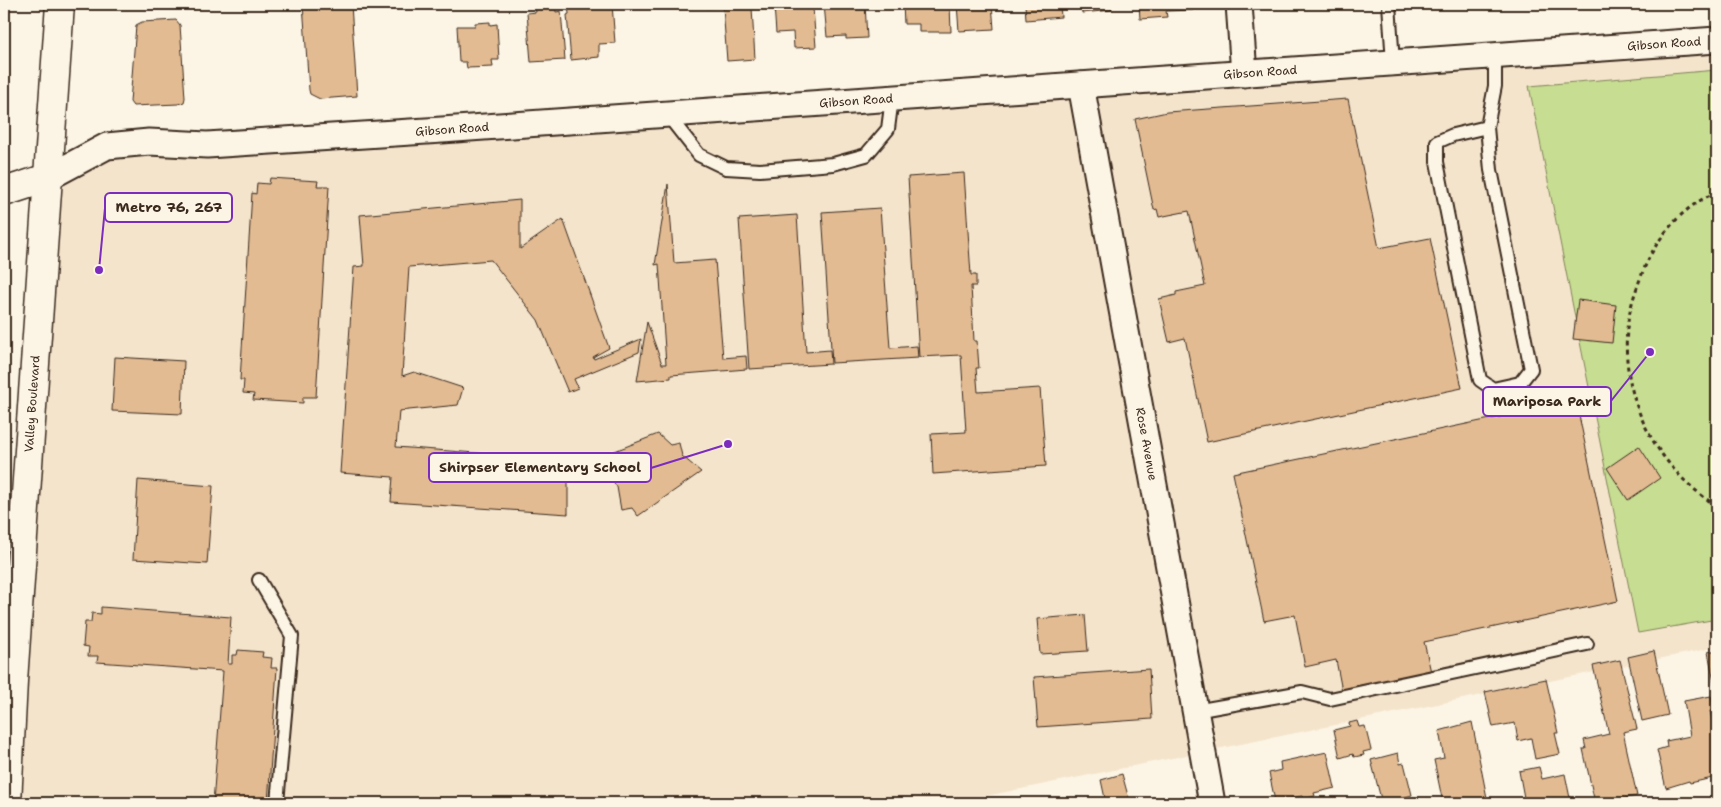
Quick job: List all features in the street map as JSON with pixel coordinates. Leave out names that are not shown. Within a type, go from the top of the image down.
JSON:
[{"type":"main road","name":"Valley Boulevard","points":[[7,803],[12,573],[47,178],[60,4]]},
{"type":"main road","name":"Gibson Road","points":[[4,192],[47,178]]},
{"type":"street","points":[[1239,4],[1244,74]]},
{"type":"street","name":"Gibson Road","points":[[47,178],[107,146],[150,142],[208,145],[1717,40]]},
{"type":"street","name":"Rose Avenue","points":[[1081,85],[1212,803]]},
{"type":"lane","points":[[1388,4],[1393,63]]},
{"type":"lane","points":[[1487,127],[1453,135],[1437,142],[1437,162],[1480,380],[1493,390],[1520,383],[1531,369],[1491,170],[1487,127],[1496,86],[1495,56]]},
{"type":"lane","points":[[666,113],[699,155],[726,168],[760,170],[833,164],[866,155],[888,129],[892,98]]},
{"type":"lane","points":[[259,580],[292,636],[277,803]]},
{"type":"lane","points":[[1195,711],[1302,692],[1330,699],[1587,644]]},
{"type":"path","points":[[1717,192],[1696,203],[1673,223],[1652,252],[1637,287],[1630,312],[1626,347],[1632,393],[1646,428],[1662,455],[1677,474],[1698,494],[1717,506]]},
{"type":"shaded area","points":[[1717,40],[1717,647],[952,803],[8,803],[47,178],[107,146]]},
{"type":"green space","points":[[1717,70],[1717,619],[1638,633],[1529,86]]},
{"type":"building","points":[[303,4],[351,4],[357,96],[320,99],[310,94]]},
{"type":"building","points":[[535,4],[555,4],[556,12],[561,11],[565,60],[531,62],[527,13],[536,12]]},
{"type":"building","points":[[568,4],[612,4],[615,43],[599,44],[599,57],[571,60],[567,15],[569,14]]},
{"type":"building","points":[[705,4],[749,4],[749,8],[752,8],[755,59],[727,61],[723,7],[706,8]]},
{"type":"building","points":[[784,4],[784,10],[813,8],[816,47],[794,48],[793,32],[776,33],[774,5]]},
{"type":"building","points":[[824,4],[865,4],[867,38],[846,39],[846,36],[827,37]]},
{"type":"building","points":[[903,4],[950,4],[951,32],[919,32],[919,24],[904,24]]},
{"type":"building","points":[[957,4],[992,4],[994,29],[959,31]]},
{"type":"building","points":[[1025,4],[1060,4],[1061,17],[1026,20]]},
{"type":"building","points":[[1081,4],[1111,4],[1112,10],[1082,13]]},
{"type":"building","points":[[1139,4],[1193,4],[1193,10],[1166,11],[1167,17],[1140,19]]},
{"type":"building","points":[[176,20],[180,25],[184,102],[178,104],[133,106],[130,102],[136,25],[142,22]]},
{"type":"building","points":[[490,22],[490,25],[497,24],[499,60],[492,60],[493,67],[467,68],[466,62],[459,62],[457,26],[475,26],[475,23]]},
{"type":"building","points":[[1348,99],[1379,248],[1430,238],[1462,388],[1207,442],[1185,338],[1169,342],[1159,299],[1176,295],[1176,292],[1205,286],[1189,211],[1159,217],[1157,209],[1154,210],[1135,119],[1167,112]]},
{"type":"building","points":[[964,173],[971,275],[976,275],[976,286],[971,286],[974,341],[977,341],[979,368],[976,368],[978,392],[1040,388],[1046,466],[933,474],[931,434],[966,432],[961,355],[919,357],[908,177]]},
{"type":"building","points":[[270,178],[318,181],[317,186],[329,186],[316,397],[303,397],[303,403],[253,400],[254,394],[243,393],[244,380],[240,380],[252,193],[256,194],[257,183],[269,184]]},
{"type":"building","points":[[668,184],[674,263],[715,260],[723,358],[746,356],[747,369],[671,375],[671,378],[637,381],[647,322],[662,364],[666,364],[659,264],[655,265]]},
{"type":"building","points":[[520,200],[520,249],[563,219],[609,348],[593,357],[594,359],[641,339],[639,352],[574,379],[578,388],[568,392],[538,320],[491,260],[409,267],[402,376],[414,372],[463,388],[458,405],[399,411],[396,447],[568,460],[568,514],[391,502],[393,477],[340,473],[354,267],[364,266],[360,215]]},
{"type":"building","points":[[880,208],[890,348],[917,346],[918,358],[832,363],[822,212]]},
{"type":"building","points":[[797,215],[806,352],[830,350],[831,364],[749,369],[739,219]]},
{"type":"building","points":[[1578,300],[1616,305],[1612,343],[1573,339]]},
{"type":"building","points":[[115,357],[184,361],[182,414],[112,411]]},
{"type":"building","points":[[1576,401],[1618,601],[1424,642],[1431,672],[1342,691],[1336,660],[1305,667],[1295,615],[1264,621],[1233,473]]},
{"type":"building","points":[[658,434],[670,445],[679,443],[682,456],[701,472],[638,516],[632,508],[621,510],[617,487],[608,474],[571,474],[571,462],[600,462],[597,458]]},
{"type":"building","points":[[1639,446],[1660,478],[1628,500],[1607,468]]},
{"type":"building","points":[[138,480],[213,486],[207,564],[133,559]]},
{"type":"building","points":[[101,607],[231,617],[228,664],[232,664],[232,655],[237,655],[238,650],[263,652],[262,657],[272,658],[271,668],[277,668],[268,803],[213,803],[223,671],[97,662],[98,656],[88,656],[89,647],[83,646],[85,622],[91,622],[92,613],[101,614]]},
{"type":"building","points":[[1085,615],[1088,651],[1040,654],[1037,619]]},
{"type":"building","points":[[1717,650],[1717,697],[1708,652]]},
{"type":"building","points":[[1654,651],[1668,715],[1642,721],[1628,657]]},
{"type":"building","points":[[1620,660],[1637,729],[1623,732],[1637,796],[1621,799],[1622,803],[1595,803],[1583,749],[1586,749],[1584,740],[1609,734],[1593,666]]},
{"type":"building","points":[[1149,669],[1152,719],[1038,727],[1034,677]]},
{"type":"building","points":[[1546,679],[1558,733],[1555,733],[1560,754],[1535,759],[1531,738],[1518,741],[1515,723],[1493,727],[1485,692]]},
{"type":"building","points":[[1711,696],[1714,711],[1710,711],[1717,744],[1717,777],[1690,783],[1689,781],[1666,788],[1657,750],[1667,747],[1666,741],[1690,736],[1684,701]]},
{"type":"building","points":[[1357,721],[1359,727],[1365,726],[1371,750],[1363,752],[1364,755],[1354,757],[1353,754],[1340,758],[1334,730],[1350,726],[1349,723]]},
{"type":"building","points":[[1472,722],[1488,803],[1443,803],[1434,760],[1444,758],[1439,731]]},
{"type":"building","points":[[1327,752],[1335,788],[1314,793],[1315,796],[1303,799],[1302,796],[1275,801],[1269,773],[1281,770],[1280,762]]},
{"type":"building","points":[[1398,753],[1400,764],[1404,763],[1412,795],[1398,799],[1399,803],[1391,803],[1390,801],[1382,803],[1371,760]]},
{"type":"building","points":[[1539,767],[1542,779],[1565,774],[1571,803],[1525,803],[1519,771]]},
{"type":"building","points":[[1122,774],[1130,803],[1106,803],[1101,780]]},
{"type":"place","name":"Metro 76, 267","points":[[99,270]]},
{"type":"place","name":"Mariposa Park","points":[[1650,352]]},
{"type":"place","name":"Shirpser Elementary School","points":[[728,444]]}]
